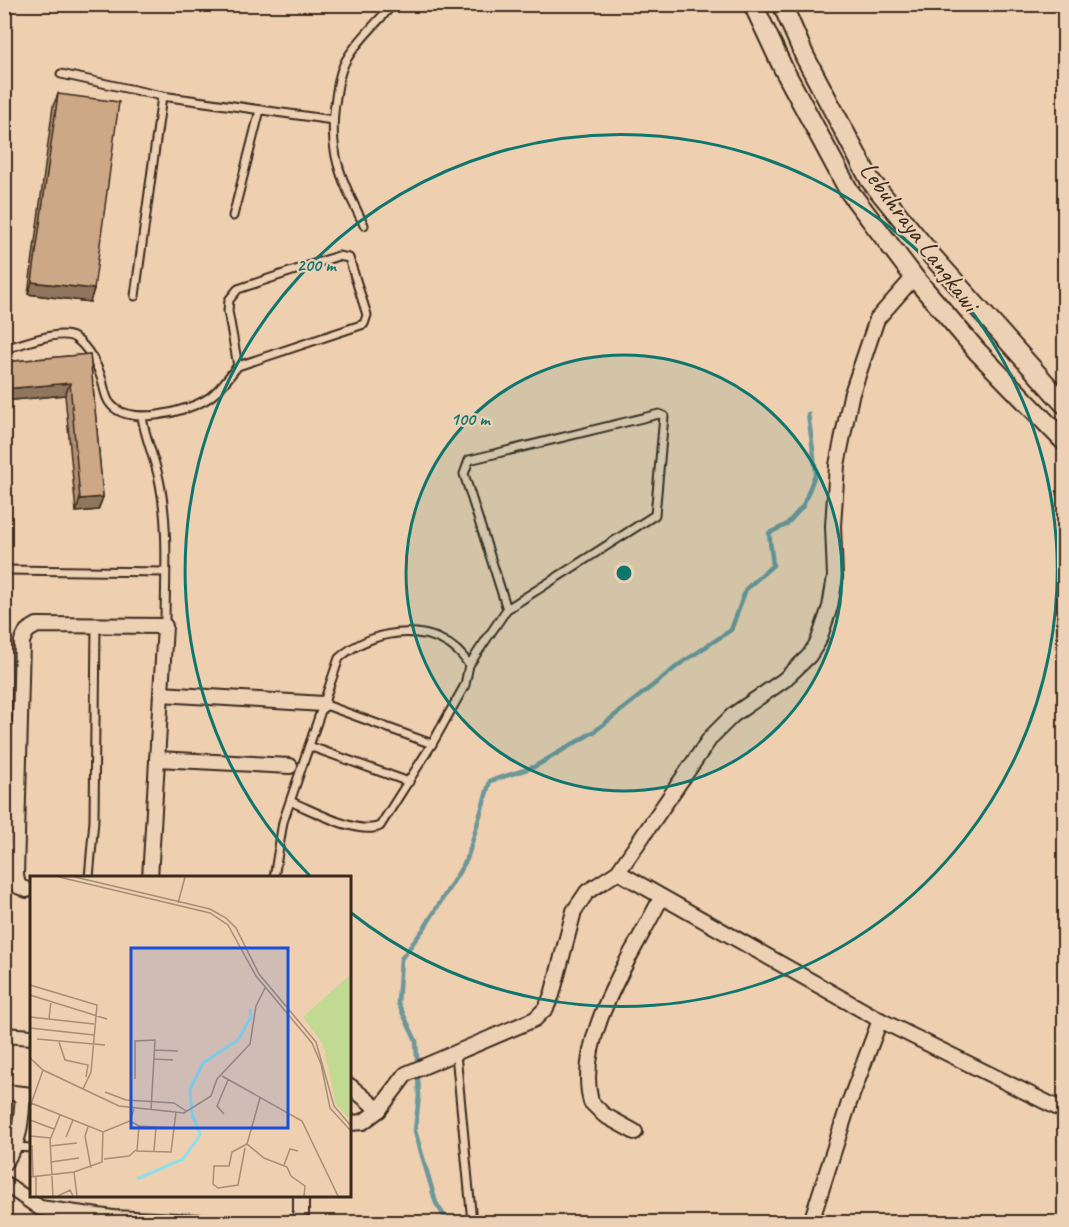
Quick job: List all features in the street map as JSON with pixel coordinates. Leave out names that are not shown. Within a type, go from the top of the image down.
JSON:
[{"type":"main road","name":"Lebuhraya Langkawi","points":[[753,4],[783,68],[849,191],[914,277],[977,351],[1065,441]]},
{"type":"main road","name":"Lebuhraya Langkawi","points":[[782,4],[805,57],[870,180],[939,264],[1065,404]]},
{"type":"main road","points":[[783,68],[805,57]]},
{"type":"street","points":[[351,1123],[363,1122],[379,1110],[406,1074],[534,1019],[546,1008],[552,995],[574,911],[587,892],[618,872],[711,736],[733,715],[784,680],[809,656],[818,642],[830,607],[835,577],[833,526],[837,465],[851,396],[877,319],[914,277]]},
{"type":"street","points":[[29,891],[18,886],[16,875],[22,641],[27,631],[37,625],[165,626],[150,876]]},
{"type":"street","points":[[161,694],[323,704]]},
{"type":"street","points":[[157,759],[290,766]]},
{"type":"street","points":[[618,872],[880,1020],[1065,1111]]},
{"type":"street","points":[[635,1132],[604,1114],[591,1102],[588,1074],[603,1009],[662,898]]},
{"type":"street","points":[[812,1222],[849,1103],[880,1020]]},
{"type":"street","points":[[4,1035],[30,1037]]},
{"type":"street","points":[[351,1087],[379,1110]]},
{"type":"street","points":[[4,1092],[27,1095],[15,1147],[4,1163]]},
{"type":"street","points":[[4,1183],[29,1203],[54,1216],[200,1222]]},
{"type":"street","points":[[301,1197],[301,1222]]},
{"type":"lane","points":[[364,225],[340,177],[333,144],[333,120],[340,76],[347,58],[393,4]]},
{"type":"lane","points":[[61,74],[162,96],[333,120]]},
{"type":"lane","points":[[135,296],[162,96]]},
{"type":"lane","points":[[233,216],[260,110]]},
{"type":"lane","points":[[4,350],[59,334],[75,337],[96,365],[108,402],[121,415],[142,417],[198,405],[213,395],[238,366],[364,324],[367,315],[349,258],[338,256],[238,289],[228,300],[238,366]]},
{"type":"lane","points":[[292,802],[354,827],[372,830],[385,820],[465,685],[469,665],[507,609],[655,515],[664,416],[659,414],[469,460],[464,474],[507,609]]},
{"type":"lane","points":[[142,417],[147,446],[160,482],[165,521],[165,626]]},
{"type":"lane","points":[[4,570],[165,572]]},
{"type":"lane","points":[[89,876],[94,820],[96,624]]},
{"type":"lane","points":[[274,876],[283,822],[292,802],[339,658],[354,645],[381,634],[416,632],[461,651],[469,665]]},
{"type":"lane","points":[[323,704],[432,744]]},
{"type":"lane","points":[[309,746],[409,782]]},
{"type":"lane","points":[[456,1054],[472,1222]]},
{"type":"lane","points":[[15,1147],[30,1148]]},
{"type":"building","points":[[58,94],[119,102],[94,289],[32,282]]},
{"type":"building","points":[[90,354],[103,497],[80,499],[70,383],[4,389],[4,362]]},
{"type":"waterway","points":[[448,1222],[436,1203],[415,1131],[419,1096],[416,1041],[398,1003],[401,959],[425,927],[467,859],[490,781],[534,767],[595,731],[680,664],[731,630],[746,589],[773,565],[769,533],[786,525],[803,506],[816,472],[808,414]]}]
